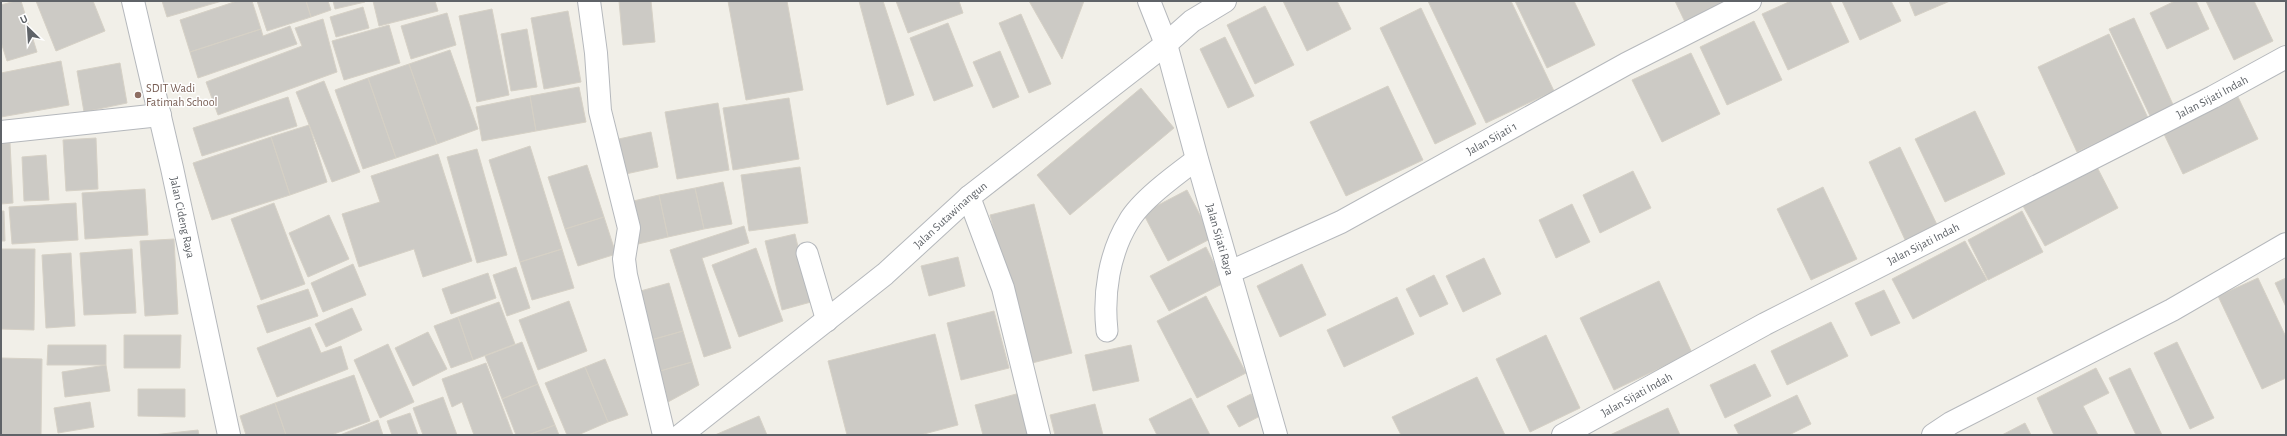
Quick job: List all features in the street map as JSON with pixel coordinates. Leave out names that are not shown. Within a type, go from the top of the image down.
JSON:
[{"type":"street","name":"Jalan Cideng Raya","points":[[133,1],[160,115],[229,435]]},
{"type":"street","points":[[589,1],[596,53],[600,111],[629,228],[624,259],[626,275],[664,435]]},
{"type":"street","name":"Jalan Sijati Raya","points":[[1149,1],[1166,44],[1197,159],[1276,435]]},
{"type":"street","name":"Jalan Sutawinangun","points":[[681,435],[885,274],[969,197],[1166,44],[1192,21],[1225,1]]},
{"type":"street","name":"Jalan Sijati 1","points":[[1230,272],[1341,222],[1626,64],[1750,1]]},
{"type":"street","name":"Jalan Sijati Indah","points":[[1563,435],[1765,324],[2213,97],[2286,57]]},
{"type":"street","points":[[1,132],[160,115]]},
{"type":"street","points":[[969,197],[1003,288],[1039,435]]},
{"type":"street","points":[[1933,435],[1951,423],[2172,310],[2286,244]]},
{"type":"lane","points":[[1107,331],[1105,305],[1113,258],[1129,220],[1158,189],[1197,159]]},
{"type":"lane","points":[[807,253],[827,321]]},
{"type":"building","points":[[21,1],[37,52],[7,61],[1,42],[1,5]]},
{"type":"building","points":[[36,1],[93,1],[105,31],[56,51]]},
{"type":"building","points":[[162,1],[222,1],[167,17]]},
{"type":"building","points":[[237,1],[252,1],[261,29],[190,52],[180,20]]},
{"type":"building","points":[[257,1],[306,1],[311,17],[267,31]]},
{"type":"building","points":[[306,1],[328,1],[331,10],[311,17]]},
{"type":"building","points":[[333,1],[365,1],[365,2],[335,9]]},
{"type":"building","points":[[373,1],[435,1],[438,11],[379,26]]},
{"type":"building","points":[[619,1],[651,1],[655,42],[623,45]]},
{"type":"building","points":[[728,1],[787,1],[803,90],[746,100]]},
{"type":"building","points":[[859,1],[883,1],[914,95],[887,105]]},
{"type":"building","points":[[896,1],[959,1],[963,13],[908,33]]},
{"type":"building","points":[[1029,1],[1084,1],[1062,59]]},
{"type":"building","points":[[1283,1],[1337,1],[1351,29],[1307,51]]},
{"type":"building","points":[[1428,1],[1511,1],[1554,91],[1486,123]]},
{"type":"building","points":[[1515,1],[1574,1],[1595,45],[1547,68]]},
{"type":"building","points":[[1675,1],[1720,1],[1722,5],[1685,22]]},
{"type":"building","points":[[1791,1],[1830,1],[1849,42],[1788,70],[1762,14]]},
{"type":"building","points":[[1842,1],[1891,1],[1901,21],[1860,40]]},
{"type":"building","points":[[1909,1],[1950,1],[1915,16]]},
{"type":"building","points":[[2175,1],[2196,1],[2209,29],[2167,49],[2150,13]]},
{"type":"building","points":[[2206,1],[2254,1],[2273,41],[2234,60]]},
{"type":"building","points":[[1265,6],[1294,65],[1255,84],[1227,25]]},
{"type":"building","points":[[363,7],[369,28],[336,37],[330,17]]},
{"type":"building","points":[[1421,8],[1476,124],[1435,144],[1380,28]]},
{"type":"building","points":[[492,9],[509,95],[477,102],[459,16]]},
{"type":"building","points":[[568,11],[581,82],[544,89],[531,18]]},
{"type":"building","points":[[447,13],[456,45],[411,59],[401,26]]},
{"type":"building","points":[[1021,14],[1051,84],[1029,93],[999,23]]},
{"type":"building","points":[[2134,18],[2175,109],[2152,120],[2109,29]]},
{"type":"building","points":[[323,19],[337,72],[218,115],[206,82],[302,46],[295,28]]},
{"type":"building","points":[[1754,21],[1782,80],[1727,105],[1700,47]]},
{"type":"building","points":[[948,23],[973,86],[934,101],[910,38]]},
{"type":"building","points":[[389,25],[400,63],[344,80],[332,41]]},
{"type":"building","points":[[290,26],[297,44],[198,78],[190,52],[261,29],[263,36]]},
{"type":"building","points":[[527,29],[537,87],[511,91],[501,34]]},
{"type":"building","points":[[2109,34],[2148,118],[2077,152],[2038,67]]},
{"type":"building","points":[[1225,37],[1254,96],[1228,108],[1200,49]]},
{"type":"building","points":[[450,50],[478,129],[437,144],[409,64]]},
{"type":"building","points":[[1000,51],[1019,97],[993,108],[973,62]]},
{"type":"building","points":[[1691,53],[1720,114],[1662,142],[1632,80]]},
{"type":"building","points":[[61,61],[69,105],[1,117],[1,73]]},
{"type":"building","points":[[120,63],[127,103],[84,112],[77,71]]},
{"type":"building","points":[[409,64],[437,144],[396,158],[368,78]]},
{"type":"building","points":[[368,78],[396,158],[363,169],[335,90]]},
{"type":"building","points":[[324,81],[360,172],[332,182],[296,92]]},
{"type":"building","points":[[1388,86],[1423,160],[1346,196],[1310,122]]},
{"type":"building","points":[[579,87],[586,122],[536,131],[530,96]]},
{"type":"building","points":[[1141,88],[1174,128],[1070,215],[1037,175]]},
{"type":"building","points":[[530,96],[536,131],[482,141],[476,107]]},
{"type":"building","points":[[288,97],[297,126],[202,156],[193,128]]},
{"type":"building","points":[[2238,97],[2258,139],[2183,174],[2163,132]]},
{"type":"building","points":[[789,98],[799,159],[733,170],[723,108]]},
{"type":"building","points":[[718,103],[729,170],[677,179],[665,112]]},
{"type":"building","points":[[1975,111],[2005,174],[1945,202],[1915,139]]},
{"type":"building","points":[[309,125],[327,182],[290,195],[271,137]]},
{"type":"building","points":[[651,132],[658,167],[621,175],[614,140]]},
{"type":"building","points":[[271,137],[290,195],[212,220],[193,163]]},
{"type":"building","points":[[96,138],[98,189],[66,191],[63,140]]},
{"type":"building","points":[[10,143],[13,203],[1,204],[1,144]]},
{"type":"building","points":[[530,146],[562,249],[520,262],[489,160]]},
{"type":"building","points":[[1900,147],[1939,229],[1907,244],[1869,162]]},
{"type":"building","points":[[477,149],[507,255],[477,263],[447,157]]},
{"type":"building","points":[[438,154],[472,261],[423,277],[414,249],[359,267],[342,214],[380,202],[371,176]]},
{"type":"building","points":[[46,155],[49,200],[24,201],[22,157]]},
{"type":"building","points":[[587,165],[604,217],[565,229],[548,177]]},
{"type":"building","points":[[800,167],[808,223],[749,231],[741,175]]},
{"type":"building","points":[[2097,167],[2118,208],[2045,246],[2023,206]]},
{"type":"building","points":[[1633,171],[1651,208],[1600,233],[1583,195]]},
{"type":"building","points":[[723,182],[732,224],[704,229],[695,188]]},
{"type":"building","points":[[1823,187],[1857,259],[1811,280],[1777,209]]},
{"type":"building","points":[[695,188],[704,229],[668,237],[659,195]]},
{"type":"building","points":[[145,189],[148,235],[85,239],[82,193]]},
{"type":"building","points":[[1187,190],[1212,238],[1168,261],[1143,213]]},
{"type":"building","points":[[659,195],[668,237],[638,244],[629,202]]},
{"type":"building","points":[[76,203],[78,240],[12,244],[9,207]]},
{"type":"building","points":[[274,203],[305,284],[261,300],[231,219]]},
{"type":"building","points":[[1034,204],[1072,353],[1028,364],[990,215]]},
{"type":"building","points":[[1572,204],[1590,242],[1556,258],[1539,220]]},
{"type":"building","points":[[1,211],[4,211],[5,241],[1,241]]},
{"type":"building","points":[[2022,211],[2043,252],[1988,280],[1968,240]]},
{"type":"building","points":[[329,215],[349,259],[308,277],[289,233]]},
{"type":"building","points":[[604,217],[616,254],[578,266],[565,229]]},
{"type":"building","points":[[744,226],[749,243],[702,258],[731,348],[704,357],[670,250]]},
{"type":"building","points":[[795,234],[811,302],[782,310],[765,241]]},
{"type":"building","points":[[174,239],[178,314],[145,316],[140,241]]},
{"type":"building","points":[[1965,241],[1987,280],[1913,319],[1892,279]]},
{"type":"building","points":[[1206,247],[1224,283],[1169,311],[1150,276]]},
{"type":"building","points":[[756,248],[783,321],[739,337],[712,265]]},
{"type":"building","points":[[1,249],[35,249],[34,330],[1,329]]},
{"type":"building","points":[[132,249],[136,313],[84,315],[80,253]]},
{"type":"building","points":[[562,249],[574,288],[532,300],[520,262]]},
{"type":"building","points":[[71,253],[75,326],[46,328],[42,255]]},
{"type":"building","points":[[958,257],[965,286],[929,296],[921,266]]},
{"type":"building","points":[[1484,258],[1501,294],[1463,312],[1446,276]]},
{"type":"building","points":[[353,264],[366,295],[323,312],[311,283]]},
{"type":"building","points":[[1302,264],[1326,315],[1280,337],[1257,286]]},
{"type":"building","points":[[516,267],[530,308],[507,316],[493,275]]},
{"type":"building","points":[[488,273],[496,298],[451,314],[442,289]]},
{"type":"building","points":[[1434,275],[1448,304],[1420,317],[1406,289]]},
{"type":"building","points":[[2258,278],[2286,337],[2286,378],[2262,389],[2218,296]]},
{"type":"building","points":[[2286,278],[2286,307],[2275,283]]},
{"type":"building","points":[[1659,281],[1692,353],[1614,390],[1580,318]]},
{"type":"building","points":[[669,283],[683,331],[651,340],[637,292]]},
{"type":"building","points":[[308,289],[318,316],[267,333],[257,306]]},
{"type":"building","points":[[1884,290],[1900,323],[1871,336],[1855,303]]},
{"type":"building","points":[[1206,296],[1246,373],[1197,398],[1157,321]]},
{"type":"building","points":[[1397,297],[1414,334],[1344,367],[1327,330]]},
{"type":"building","points":[[569,301],[587,351],[538,370],[519,320]]},
{"type":"building","points":[[499,302],[515,344],[473,360],[458,317]]},
{"type":"building","points":[[352,308],[362,330],[326,347],[315,324]]},
{"type":"building","points":[[994,311],[1009,368],[961,380],[947,323]]},
{"type":"building","points":[[458,317],[473,360],[451,368],[434,326]]},
{"type":"building","points":[[1831,322],[1848,356],[1787,385],[1771,351]]},
{"type":"building","points":[[310,327],[321,353],[341,346],[348,369],[277,397],[257,348]]},
{"type":"building","points":[[683,331],[692,362],[660,371],[651,340]]},
{"type":"building","points":[[428,332],[447,369],[413,386],[395,348]]},
{"type":"building","points":[[935,334],[958,425],[920,435],[847,435],[828,361]]},
{"type":"building","points":[[124,335],[181,335],[180,368],[124,368]]},
{"type":"building","points":[[1546,335],[1580,408],[1530,432],[1496,359]]},
{"type":"building","points":[[522,342],[538,384],[502,399],[485,356]]},
{"type":"building","points":[[2177,342],[2214,418],[2190,429],[2154,353]]},
{"type":"building","points":[[388,344],[414,402],[380,418],[354,360]]},
{"type":"building","points":[[48,345],[106,345],[106,365],[47,365]]},
{"type":"building","points":[[1131,345],[1139,381],[1093,391],[1085,355]]},
{"type":"building","points":[[1,358],[42,359],[41,435],[1,435]]},
{"type":"building","points":[[605,359],[628,415],[608,422],[585,367]]},
{"type":"building","points":[[692,362],[699,385],[668,402],[660,371]]},
{"type":"building","points":[[486,363],[513,435],[474,435],[462,402],[452,407],[442,379]]},
{"type":"building","points":[[1755,364],[1771,396],[1725,418],[1710,385]]},
{"type":"building","points":[[106,365],[110,391],[65,397],[62,372]]},
{"type":"building","points":[[585,367],[608,422],[578,435],[567,435],[545,383]]},
{"type":"building","points":[[2096,368],[2109,393],[2083,406],[2098,435],[2054,435],[2037,398]]},
{"type":"building","points":[[2130,368],[2162,435],[2136,435],[2109,378]]},
{"type":"building","points":[[354,375],[370,421],[331,435],[286,435],[275,403]]},
{"type":"building","points":[[1477,377],[1505,435],[1401,435],[1392,417]]},
{"type":"building","points":[[538,384],[555,425],[528,435],[516,435],[502,399]]},
{"type":"building","points":[[138,389],[185,389],[185,417],[138,416]]},
{"type":"building","points":[[1020,393],[1031,435],[983,435],[975,405]]},
{"type":"building","points":[[1251,394],[1262,415],[1239,427],[1227,406]]},
{"type":"building","points":[[1797,395],[1811,424],[1789,435],[1739,435],[1734,425]]},
{"type":"building","points":[[443,397],[457,435],[423,435],[413,408]]},
{"type":"building","points":[[1191,398],[1210,435],[1157,435],[1149,419]]},
{"type":"building","points":[[90,402],[94,427],[58,433],[54,408]]},
{"type":"building","points":[[275,403],[286,435],[246,435],[240,416]]},
{"type":"building","points":[[1095,404],[1103,435],[1055,435],[1050,415]]},
{"type":"building","points":[[1668,408],[1680,435],[1610,435]]},
{"type":"building","points":[[410,413],[418,435],[392,435],[387,421]]},
{"type":"building","points":[[759,416],[767,435],[715,435]]},
{"type":"building","points":[[378,420],[383,435],[340,435]]},
{"type":"building","points":[[2025,423],[2031,435],[2002,435]]},
{"type":"building","points":[[555,425],[559,435],[528,435]]},
{"type":"building","points":[[198,430],[199,435],[153,435]]},
{"type":"place","name":"SDIT Wadi Fatimah School","points":[[138,95]]}]
